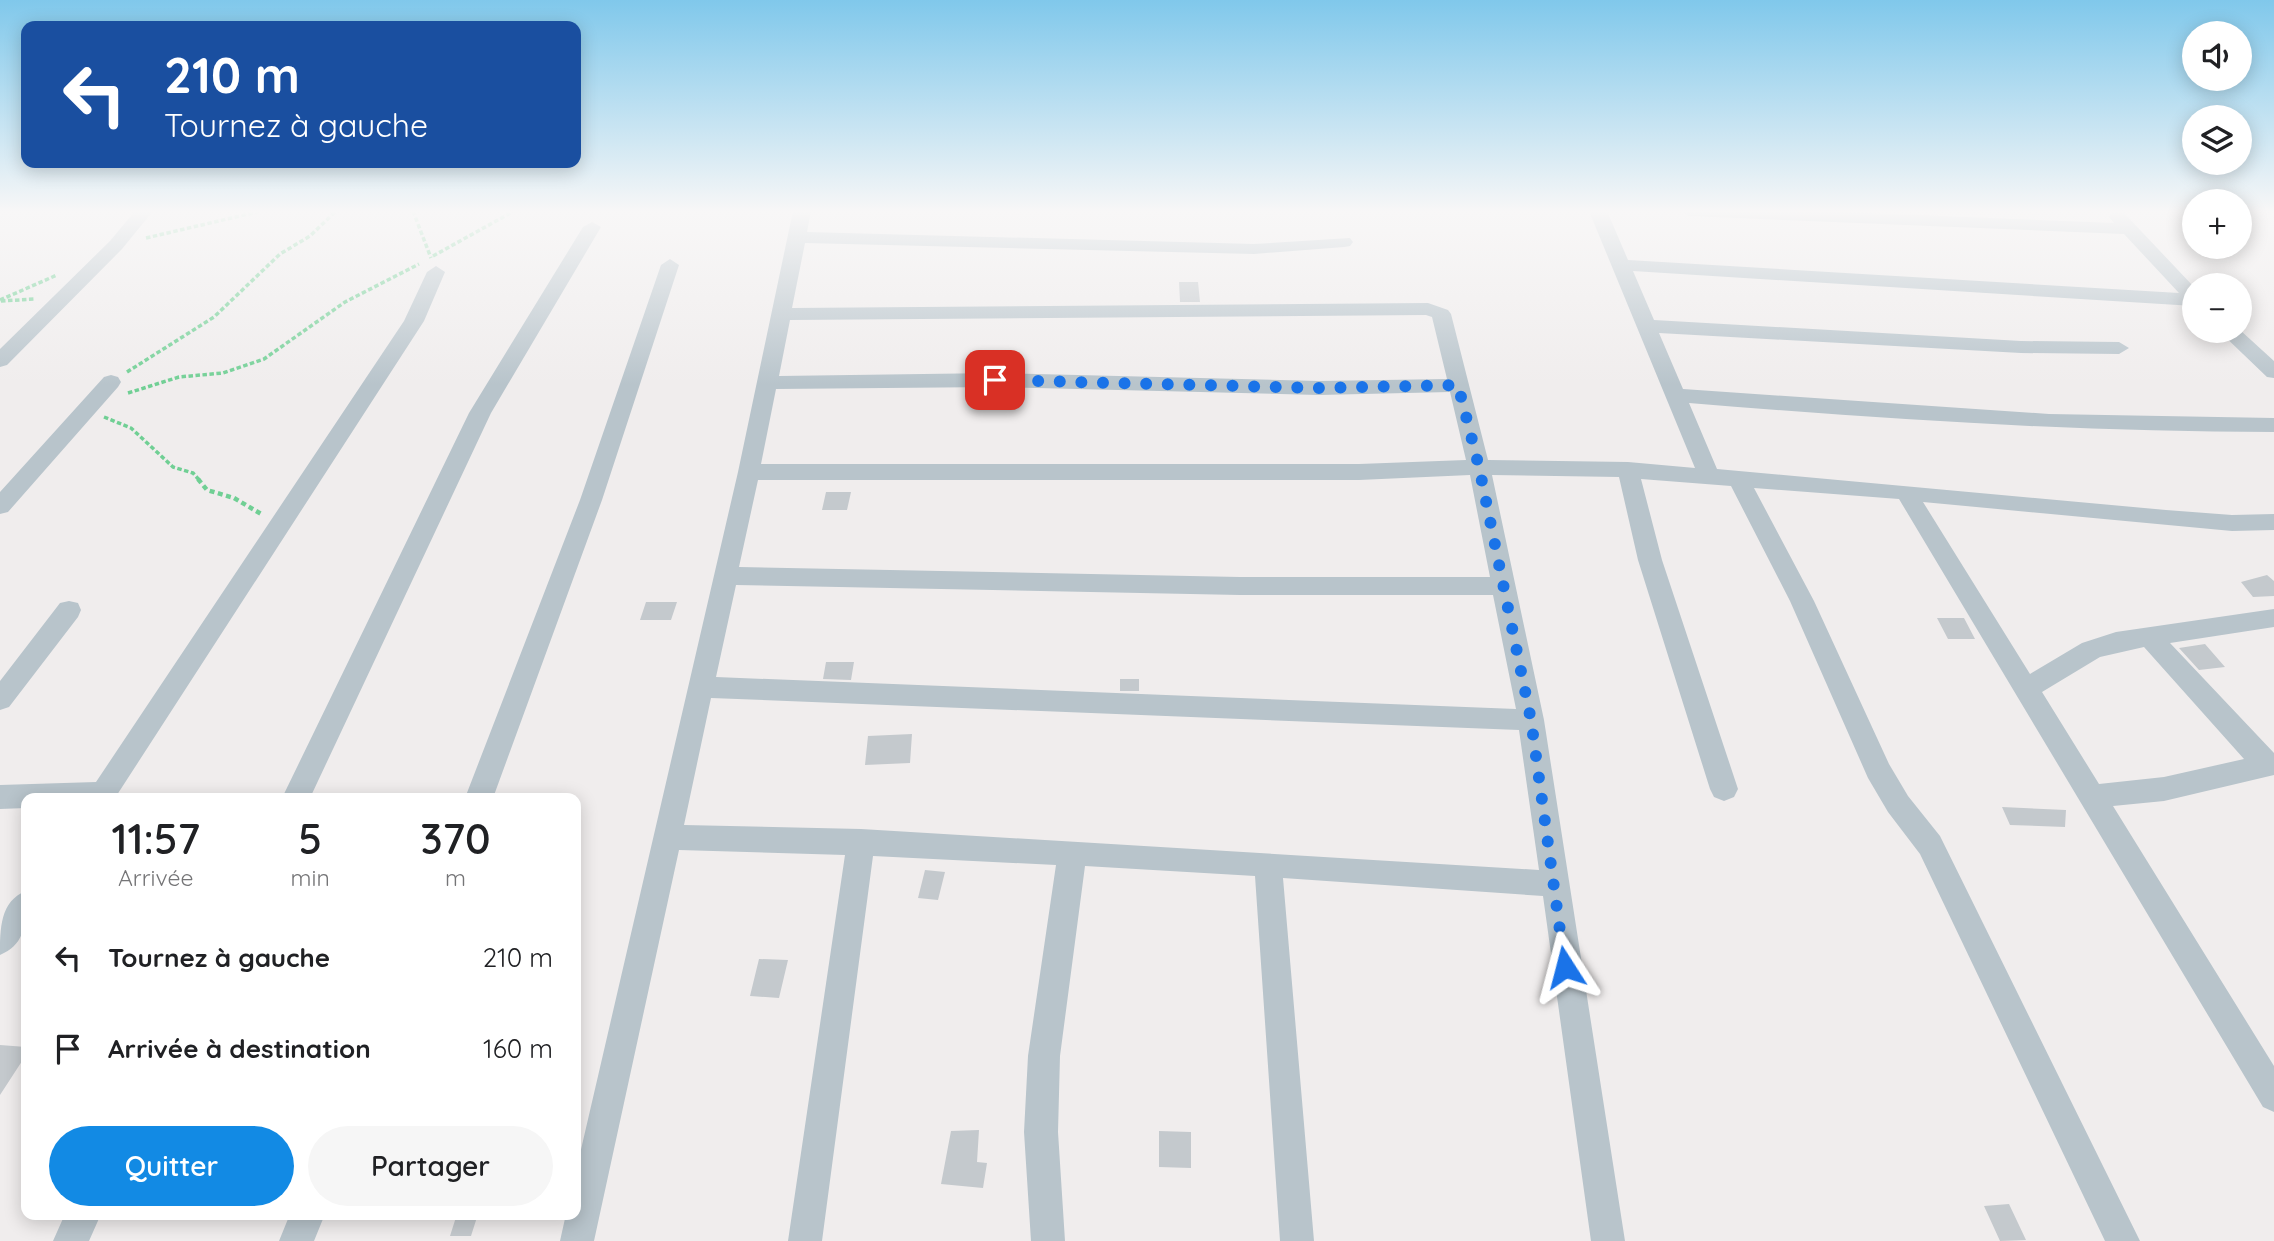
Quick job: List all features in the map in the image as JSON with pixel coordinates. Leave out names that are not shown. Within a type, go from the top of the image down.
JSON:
[{"type":"street","points":[[0,361],[92,269]]},
{"type":"street","points":[[104,793],[282,526],[414,321],[432,269]]},
{"type":"street","points":[[298,793],[480,413],[567,269]]},
{"type":"street","points":[[482,793],[591,500],[669,269]]},
{"type":"street","points":[[577,1241],[749,472],[791,269]]},
{"type":"street","points":[[1622,269],[1709,476]]},
{"type":"street","points":[[1686,269],[2182,298]]},
{"type":"street","points":[[2166,269],[2182,286]]},
{"type":"street","points":[[782,314],[1428,309],[1441,314],[1479,467],[1531,720],[1553,884],[1608,1241]]},
{"type":"street","points":[[1645,326],[2021,347],[2119,348]]},
{"type":"street","points":[[2242,343],[2274,372]]},
{"type":"street","points":[[766,383],[995,380],[1319,388],[1458,385]]},
{"type":"street","points":[[1675,395],[2025,420],[2185,426],[2274,425]]},
{"type":"street","points":[[0,506],[97,396]]},
{"type":"street","points":[[749,472],[1359,472],[1479,467],[1628,470],[1906,492],[2166,518],[2232,523],[2274,522]]},
{"type":"street","points":[[1628,470],[1650,560],[1724,789]]},
{"type":"street","points":[[1738,478],[1802,601],[1878,770],[1898,804],[1930,845],[2123,1241]]},
{"type":"street","points":[[1906,492],[2270,1084]]},
{"type":"street","points":[[725,576],[1240,586],[1503,586]]},
{"type":"street","points":[[0,701],[69,610]]},
{"type":"street","points":[[2026,688],[2091,650],[2148,637],[2274,618]]},
{"type":"street","points":[[2148,637],[2271,765]]},
{"type":"street","points":[[700,687],[1531,720]]},
{"type":"street","points":[[2092,797],[2164,789],[2271,765]]},
{"type":"street","points":[[0,797],[21,797]]},
{"type":"street","points":[[668,837],[861,841],[1268,864],[1553,884]]},
{"type":"street","points":[[805,1241],[861,841]]},
{"type":"street","points":[[1048,1241],[1041,1132],[1044,1056],[1072,854]]},
{"type":"street","points":[[1268,864],[1297,1241]]},
{"type":"street","points":[[0,941],[21,911]]},
{"type":"street","points":[[70,1241],[81,1220]]},
{"type":"street","points":[[296,1241],[305,1220]]},
{"type":"path","points":[[97,396],[214,317],[264,269]]},
{"type":"path","points":[[97,396],[120,396],[179,377],[223,373],[264,359],[345,302],[424,269]]},
{"type":"path","points":[[97,396],[173,467],[193,473],[207,490],[234,499],[282,526]]},
{"type":"building","points":[[1179,282],[1198,282],[1200,302],[1180,302]]},
{"type":"building","points":[[826,492],[851,492],[847,510],[822,510]]},
{"type":"building","points":[[2267,575],[2274,581],[2274,596],[2253,597],[2241,582]]},
{"type":"building","points":[[646,602],[677,602],[671,620],[640,620]]},
{"type":"building","points":[[1937,618],[1964,618],[1975,639],[1948,639]]},
{"type":"building","points":[[2205,644],[2225,667],[2199,670],[2179,648]]},
{"type":"building","points":[[826,662],[854,662],[851,680],[823,679]]},
{"type":"building","points":[[1120,679],[1139,679],[1139,691],[1120,691]]},
{"type":"building","points":[[912,734],[910,763],[865,765],[868,736]]},
{"type":"building","points":[[2002,807],[2066,810],[2065,827],[2010,825]]},
{"type":"building","points":[[925,870],[945,872],[938,900],[918,898]]},
{"type":"building","points":[[759,959],[788,960],[779,998],[750,996]]},
{"type":"building","points":[[0,1045],[21,1047],[21,1063],[0,1095]]},
{"type":"building","points":[[979,1130],[977,1162],[987,1163],[983,1188],[941,1184],[951,1131]]},
{"type":"building","points":[[1159,1131],[1191,1132],[1191,1168],[1159,1167]]},
{"type":"building","points":[[2009,1204],[2026,1240],[2000,1241],[1984,1206]]},
{"type":"building","points":[[455,1220],[476,1220],[471,1236],[450,1236]]},
{"type":"route","points":[[995,380],[1319,388],[1458,385],[1479,467],[1531,720],[1565,967]]}]
